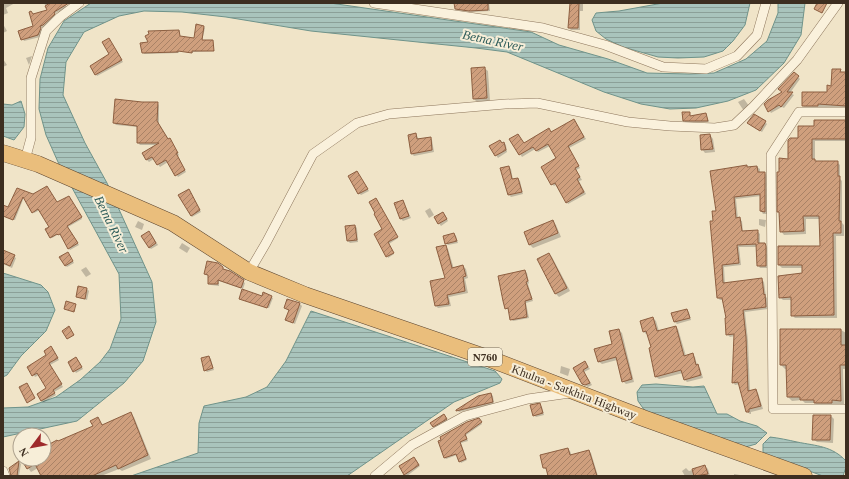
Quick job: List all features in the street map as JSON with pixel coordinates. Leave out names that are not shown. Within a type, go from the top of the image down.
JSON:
[{"type":"highway","name":"N760","points":[[3,153],[31,162]]},
{"type":"highway","name":"Khulna - Satkhira Highway","points":[[31,162],[173,223],[249,272],[305,295],[485,357],[575,392],[804,476]]},
{"type":"street","points":[[31,162],[31,78],[46,31],[79,3]]},
{"type":"street","points":[[374,3],[543,28],[605,45],[663,67],[706,69],[738,56],[757,35],[766,3]]},
{"type":"street","points":[[249,272],[313,154],[357,123],[389,114],[505,104],[537,103],[628,122],[715,128],[734,125],[753,108],[797,60],[838,3]]},
{"type":"street","points":[[846,112],[799,112],[771,155],[773,409],[846,409]]},
{"type":"street","points":[[375,476],[412,445],[465,416],[528,399],[575,392]]},
{"type":"street","points":[[3,471],[5,476]]},
{"type":"water","name":"Betna River","points":[[91,3],[330,3],[531,32],[559,45],[608,59],[647,73],[689,74],[714,73],[746,59],[767,41],[778,13],[778,3],[805,3],[801,35],[784,63],[756,90],[728,101],[696,108],[670,109],[641,104],[604,92],[507,52],[476,48],[311,31],[226,17],[182,12],[144,11],[119,16],[84,32],[66,62],[63,95],[85,143],[107,183],[152,282],[156,322],[143,361],[124,383],[77,421],[49,427],[12,427],[12,435],[3,437],[3,408],[28,407],[56,397],[80,380],[100,362],[110,349],[121,319],[119,274],[58,162],[46,135],[39,109],[40,79],[48,48],[64,21]]},
{"type":"water","points":[[663,3],[750,3],[745,25],[733,41],[723,51],[704,57],[658,57],[623,47],[606,39],[596,31],[592,20],[596,13],[619,11]]},
{"type":"water","points":[[21,101],[25,114],[24,127],[14,140],[3,136],[3,104],[12,105]]},
{"type":"water","points":[[3,273],[41,285],[48,292],[55,310],[46,331],[21,356],[7,375],[3,377]]},
{"type":"water","points":[[311,311],[495,371],[502,379],[500,383],[454,402],[347,476],[131,476],[198,453],[199,423],[204,406],[246,397],[267,387],[286,361]]},
{"type":"water","points":[[656,384],[693,387],[704,386],[717,414],[727,414],[740,421],[757,426],[767,433],[756,444],[742,448],[645,411],[638,401],[637,392],[642,385]]},
{"type":"water","points":[[770,437],[830,449],[846,461],[843,476],[823,476],[763,454],[763,444]]},
{"type":"building","points":[[50,3],[69,3],[54,12],[55,14],[40,26],[41,28],[38,35],[21,40],[18,31],[33,26],[29,12],[31,11],[33,14],[47,10],[45,6]]},
{"type":"building","points":[[454,3],[488,3],[488,10],[469,11],[455,9]]},
{"type":"building","points":[[570,3],[579,3],[578,28],[568,28]]},
{"type":"building","points":[[817,3],[827,3],[822,13],[814,9]]},
{"type":"building","points":[[196,24],[204,26],[202,40],[213,40],[214,51],[192,51],[192,53],[178,51],[142,53],[140,43],[148,42],[145,36],[149,34],[148,31],[179,30],[180,36],[194,38]]},
{"type":"building","points":[[109,38],[122,60],[95,75],[90,66],[109,54],[102,42]]},
{"type":"building","points":[[485,67],[487,98],[473,99],[471,68]]},
{"type":"building","points":[[832,69],[841,69],[840,72],[846,72],[846,106],[818,104],[818,106],[802,106],[802,92],[827,92],[827,85],[831,86]]},
{"type":"building","points":[[794,72],[799,76],[787,92],[793,92],[781,107],[779,105],[768,112],[764,104],[782,92],[778,89]]},
{"type":"building","points":[[115,99],[158,102],[157,121],[168,139],[170,138],[185,170],[175,176],[166,160],[157,165],[152,157],[146,160],[142,153],[159,143],[137,143],[137,126],[113,123]]},
{"type":"building","points":[[682,112],[690,112],[690,116],[706,113],[708,121],[683,121]]},
{"type":"building","points":[[754,114],[766,121],[760,131],[747,123]]},
{"type":"building","points":[[574,119],[584,137],[568,146],[579,166],[575,168],[580,177],[577,179],[584,192],[566,203],[555,183],[551,185],[541,167],[556,158],[548,144],[536,151],[533,147],[519,155],[509,139],[518,134],[524,143],[549,128],[551,132]]},
{"type":"building","points":[[814,120],[846,120],[846,139],[812,139],[812,159],[815,159],[815,161],[838,161],[838,176],[840,176],[839,221],[841,221],[841,233],[833,233],[834,315],[791,316],[791,297],[779,298],[778,276],[802,273],[802,265],[778,265],[778,246],[820,246],[819,216],[803,216],[804,231],[780,232],[779,212],[777,212],[777,172],[779,172],[779,158],[788,159],[788,140],[790,138],[798,138],[798,126],[814,126]]},
{"type":"building","points":[[416,133],[417,139],[431,137],[432,150],[411,154],[408,135]]},
{"type":"building","points":[[710,134],[713,149],[701,150],[700,135]]},
{"type":"building","points":[[500,140],[502,143],[504,142],[506,150],[495,156],[489,146]]},
{"type":"building","points":[[747,165],[747,167],[757,166],[758,172],[765,172],[765,212],[760,211],[760,194],[734,197],[736,218],[740,217],[742,231],[758,230],[758,243],[765,243],[766,246],[766,266],[757,266],[756,244],[737,245],[739,263],[722,265],[723,283],[762,278],[764,295],[765,294],[766,307],[743,310],[746,337],[748,391],[756,389],[761,406],[749,409],[749,412],[746,412],[738,382],[732,383],[734,334],[726,335],[726,318],[722,298],[717,298],[710,221],[713,221],[712,211],[716,211],[710,171]]},
{"type":"building","points":[[509,166],[512,179],[518,178],[522,192],[508,195],[500,168]]},
{"type":"building","points":[[357,171],[368,189],[358,194],[348,176]]},
{"type":"building","points":[[47,186],[57,202],[69,196],[82,217],[67,226],[78,243],[68,249],[60,234],[50,238],[45,229],[49,227],[38,209],[32,213],[23,197],[13,220],[3,216],[3,205],[8,207],[17,188],[33,194]]},
{"type":"building","points":[[189,189],[200,210],[191,216],[178,195]]},
{"type":"building","points":[[376,198],[398,237],[388,242],[394,253],[386,257],[374,234],[382,229],[369,202]]},
{"type":"building","points":[[403,200],[409,216],[400,219],[394,203]]},
{"type":"building","points":[[443,212],[447,219],[438,224],[434,217]]},
{"type":"building","points":[[553,220],[558,233],[529,245],[524,232]]},
{"type":"building","points":[[355,225],[357,240],[347,241],[345,226]]},
{"type":"building","points":[[149,231],[156,243],[149,248],[141,236]]},
{"type":"building","points":[[454,233],[457,241],[445,244],[443,236]]},
{"type":"building","points":[[446,245],[452,268],[463,265],[466,276],[463,277],[465,291],[447,295],[449,304],[435,306],[430,281],[445,278],[436,247]]},
{"type":"building","points":[[3,250],[15,255],[10,266],[3,263]]},
{"type":"building","points":[[68,252],[73,261],[65,266],[59,257]]},
{"type":"building","points":[[549,253],[567,288],[555,294],[537,259]]},
{"type":"building","points":[[207,261],[218,263],[223,267],[223,269],[230,271],[244,280],[241,288],[218,280],[218,284],[208,284],[208,275],[204,274]]},
{"type":"building","points":[[525,270],[528,281],[526,282],[532,299],[525,301],[527,317],[510,320],[508,308],[505,309],[498,276]]},
{"type":"building","points":[[78,286],[87,288],[85,299],[76,297]]},
{"type":"building","points":[[242,289],[262,296],[263,292],[272,296],[267,308],[239,299]]},
{"type":"building","points":[[287,299],[300,303],[293,323],[285,320],[289,310],[284,308]]},
{"type":"building","points":[[66,301],[76,304],[74,312],[64,309]]},
{"type":"building","points":[[687,309],[690,318],[674,322],[671,313]]},
{"type":"building","points":[[653,317],[657,331],[676,326],[684,356],[693,353],[696,365],[698,364],[701,375],[684,380],[681,370],[655,377],[649,348],[651,347],[646,331],[643,332],[640,321]]},
{"type":"building","points":[[69,326],[74,335],[67,339],[62,331]]},
{"type":"building","points":[[619,329],[632,379],[622,382],[616,357],[598,362],[594,349],[612,344],[609,331]]},
{"type":"building","points":[[780,329],[841,329],[841,345],[846,345],[846,365],[840,365],[841,401],[832,400],[832,403],[814,403],[814,400],[800,400],[800,397],[787,397],[786,365],[780,365]]},
{"type":"building","points":[[51,346],[58,358],[49,363],[62,384],[53,390],[55,393],[41,401],[37,394],[46,388],[37,373],[32,376],[27,367],[46,355],[44,351]]},
{"type":"building","points":[[209,356],[213,368],[204,371],[201,358]]},
{"type":"building","points":[[76,357],[82,367],[73,372],[68,362]]},
{"type":"building","points":[[585,361],[588,367],[583,370],[590,383],[585,385],[582,384],[573,368]]},
{"type":"building","points":[[27,383],[35,398],[27,403],[19,387]]},
{"type":"building","points":[[491,393],[493,402],[456,411],[478,396]]},
{"type":"building","points":[[540,403],[543,413],[533,416],[530,405]]},
{"type":"building","points":[[131,412],[148,455],[118,469],[116,465],[92,476],[41,476],[36,467],[52,467],[52,443],[93,426],[90,421],[98,417],[102,425]]},
{"type":"building","points":[[444,414],[447,419],[433,427],[430,423]]},
{"type":"building","points":[[813,415],[831,415],[830,440],[812,440]]},
{"type":"building","points":[[479,418],[482,422],[465,434],[467,439],[460,442],[466,459],[459,462],[456,454],[444,458],[438,441],[441,440],[440,437],[467,422]]},
{"type":"building","points":[[568,448],[570,455],[589,450],[597,476],[548,476],[546,468],[543,468],[540,455]]},
{"type":"building","points":[[414,457],[419,465],[404,475],[399,466]]},
{"type":"building","points":[[705,465],[708,474],[694,476],[692,469]]},
{"type":"building","points":[[12,466],[18,467],[17,476],[11,476],[9,468]]}]
